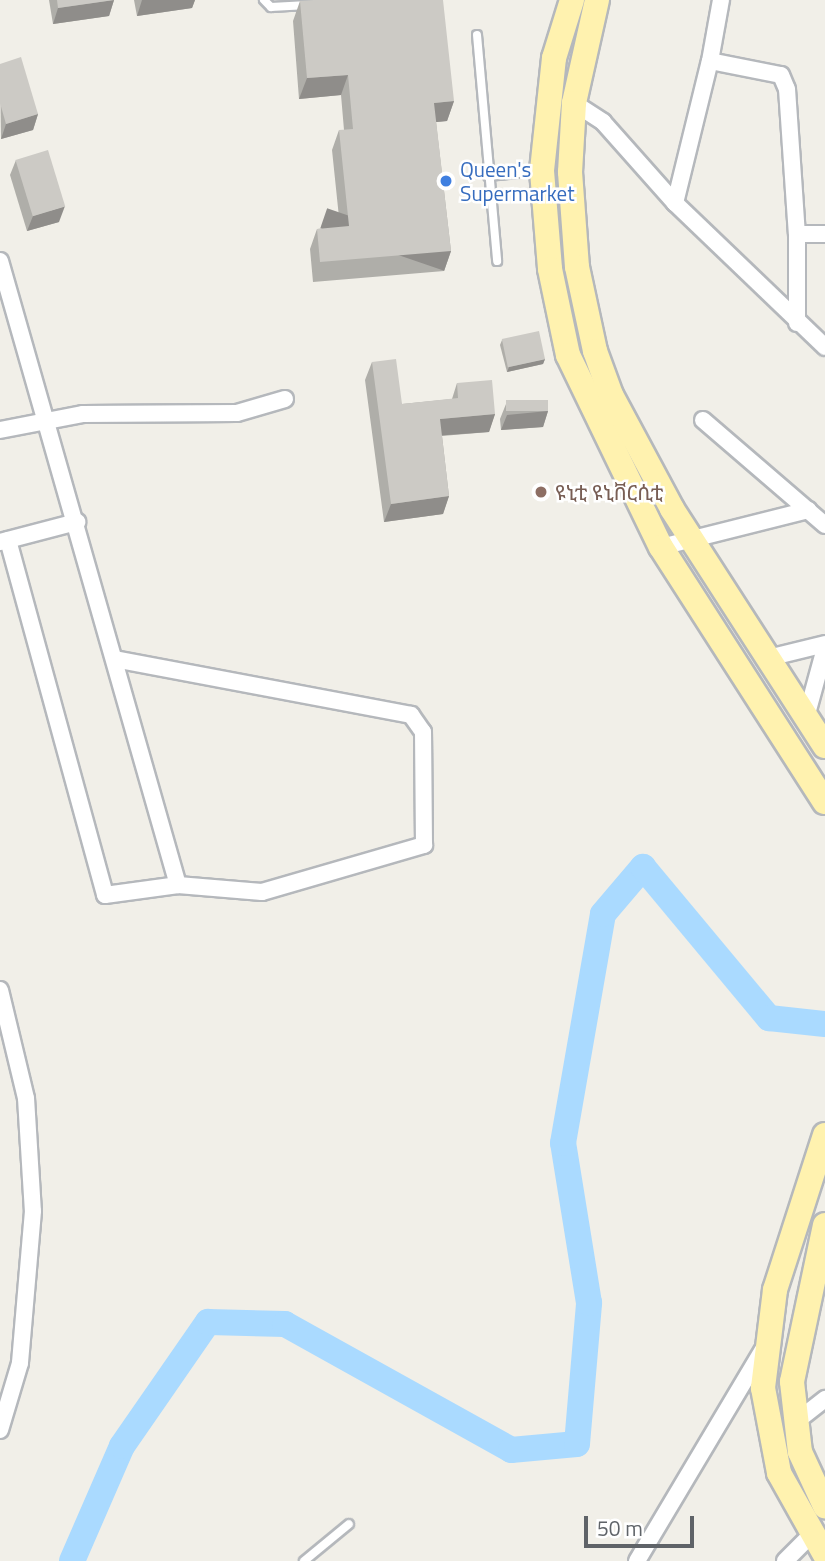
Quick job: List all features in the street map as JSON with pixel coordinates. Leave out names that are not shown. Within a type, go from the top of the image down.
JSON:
[{"type":"main road","points":[[572,0],[554,58],[542,171],[550,269],[568,355],[593,418],[661,547],[825,802]]},
{"type":"main road","points":[[597,0],[574,103],[571,224],[583,310],[611,395],[692,542],[807,714],[825,746]]},
{"type":"main road","points":[[817,1546],[779,1473],[763,1388],[763,1349],[775,1290],[825,1135]]},
{"type":"main road","points":[[825,1225],[793,1382],[793,1424],[825,1506]]},
{"type":"main road","points":[[763,1388],[793,1382]]},
{"type":"street","points":[[676,203],[722,0]]},
{"type":"street","points":[[710,61],[781,75],[788,89],[797,234],[797,323]]},
{"type":"street","points":[[574,103],[603,122],[676,203],[797,323],[825,347]]},
{"type":"street","points":[[797,234],[825,233]]},
{"type":"street","points":[[0,261],[77,522],[178,885]]},
{"type":"street","points":[[0,430],[47,419],[237,413],[285,399]]},
{"type":"street","points":[[702,419],[825,526]]},
{"type":"street","points":[[661,547],[692,542],[808,510]]},
{"type":"street","points":[[77,522],[4,541],[99,885],[115,899],[178,885],[262,892],[415,850],[426,833],[423,732],[411,715],[116,659]]},
{"type":"street","points":[[768,658],[825,646],[807,714]]},
{"type":"street","points":[[0,990],[18,1059],[31,1138],[32,1223],[20,1363],[0,1430]]},
{"type":"street","points":[[0,1061],[18,1059]]},
{"type":"street","points":[[637,1561],[763,1349]]},
{"type":"street","points":[[793,1424],[825,1399]]},
{"type":"street","points":[[785,1561],[817,1546]]},
{"type":"lane","points":[[264,0],[271,7],[326,4]]},
{"type":"lane","points":[[477,34],[497,261]]},
{"type":"lane","points":[[488,176],[542,171]]},
{"type":"lane","points":[[304,1561],[349,1524]]},
{"type":"building","points":[[57,0],[114,0],[58,8]]},
{"type":"building","points":[[443,0],[454,101],[434,103],[451,251],[320,262],[317,229],[349,226],[339,130],[353,129],[348,75],[307,78],[300,1]]},
{"type":"building","points":[[21,57],[38,114],[6,124],[0,103],[0,64]]},
{"type":"building","points":[[48,150],[65,206],[33,216],[15,160]]},
{"type":"building","points":[[539,331],[545,359],[508,367],[502,339]]},
{"type":"building","points":[[396,359],[402,404],[458,398],[457,383],[492,380],[495,414],[440,419],[449,496],[391,504],[372,362]]},
{"type":"building","points":[[506,400],[548,400],[548,411],[506,411]]},
{"type":"waterway","points":[[72,1561],[122,1446],[208,1322],[285,1324],[511,1450],[577,1444],[589,1303],[563,1143],[603,914],[643,867],[769,1018],[825,1024]]},
{"type":"place","name":"Queen's Supermarket","points":[[446,181]]},
{"type":"place","name":"ዩኒቲ ዩኒቨርሲቲ","points":[[541,492]]}]
